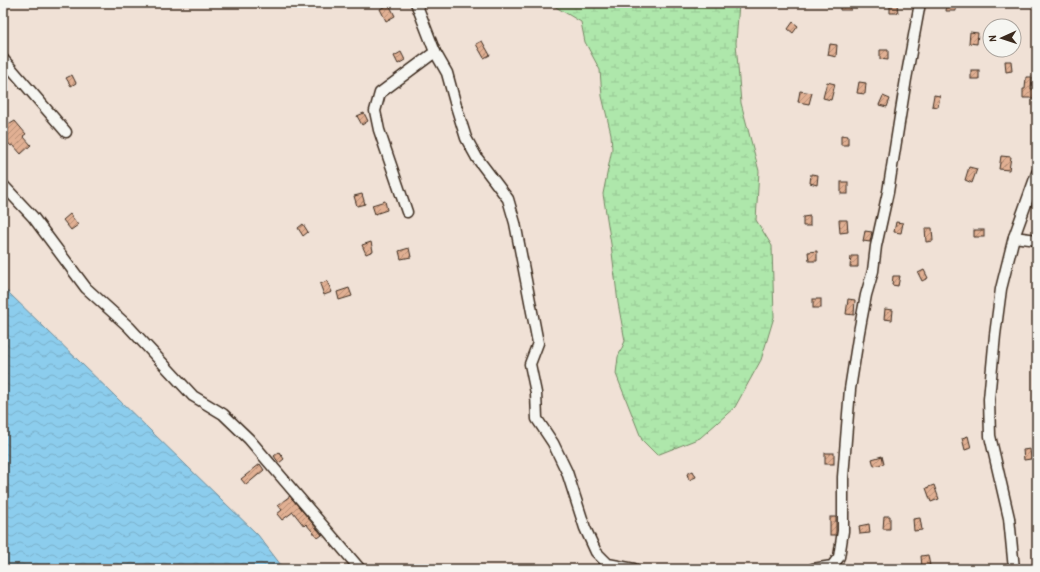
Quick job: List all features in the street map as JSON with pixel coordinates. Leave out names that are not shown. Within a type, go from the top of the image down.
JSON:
[{"type":"street","points":[[416,3],[435,52],[447,74],[466,138],[477,158],[508,199],[515,223],[538,343],[530,364],[536,393],[537,419],[553,443],[567,472],[585,528],[596,552],[607,566],[634,569]]},
{"type":"street","points":[[813,569],[832,566],[839,557],[843,531],[843,477],[851,382],[866,295],[873,271],[876,246],[888,192],[911,46],[920,3]]},
{"type":"street","points":[[407,212],[379,130],[375,111],[380,93],[435,52]]},
{"type":"street","points":[[3,59],[66,132]]},
{"type":"street","points":[[1014,569],[1009,518],[990,436],[989,399],[1001,289],[1014,237],[1037,173]]},
{"type":"street","points":[[3,185],[33,217],[86,288],[129,326],[193,396],[223,414],[249,439],[360,569]]},
{"type":"street","points":[[1014,237],[1037,240]]},
{"type":"green space","points":[[549,3],[739,3],[736,43],[741,103],[759,171],[756,220],[772,246],[774,317],[761,360],[735,407],[700,438],[657,455],[642,440],[616,374],[618,357],[625,341],[618,303],[603,194],[612,149],[611,134],[602,96],[600,70],[585,42],[581,22]]},
{"type":"water","points":[[3,288],[258,535],[284,569],[3,569]]},
{"type":"building","points":[[840,3],[850,3],[851,10],[840,10]]},
{"type":"building","points":[[947,3],[956,3],[956,11],[946,11]]},
{"type":"building","points":[[389,4],[395,16],[386,21],[380,9]]},
{"type":"building","points":[[897,4],[898,13],[890,13],[890,5]]},
{"type":"building","points":[[793,22],[798,26],[793,33],[788,29]]},
{"type":"building","points":[[970,32],[978,33],[977,44],[969,43]]},
{"type":"building","points":[[482,41],[490,55],[484,58],[476,44]]},
{"type":"building","points":[[830,44],[837,45],[836,57],[828,55]]},
{"type":"building","points":[[880,50],[888,50],[888,60],[880,59]]},
{"type":"building","points":[[401,52],[405,60],[398,64],[394,56]]},
{"type":"building","points":[[1005,61],[1011,61],[1012,71],[1006,72]]},
{"type":"building","points":[[971,70],[979,70],[979,79],[971,79]]},
{"type":"building","points":[[72,75],[76,83],[71,86],[66,78]]},
{"type":"building","points":[[1026,77],[1032,77],[1031,89],[1035,89],[1035,98],[1023,98],[1023,89],[1025,89]]},
{"type":"building","points":[[827,82],[835,84],[831,100],[823,98]]},
{"type":"building","points":[[859,82],[866,83],[865,94],[857,93]]},
{"type":"building","points":[[800,91],[812,93],[809,104],[798,102]]},
{"type":"building","points":[[934,95],[940,96],[938,107],[932,106]]},
{"type":"building","points":[[883,96],[890,99],[887,107],[879,105]]},
{"type":"building","points":[[364,113],[368,121],[362,125],[357,116]]},
{"type":"building","points":[[3,117],[10,124],[15,121],[26,134],[23,136],[31,145],[21,154],[3,137]]},
{"type":"building","points":[[841,135],[848,136],[848,145],[841,145]]},
{"type":"building","points":[[1001,156],[1011,157],[1009,170],[999,169]]},
{"type":"building","points":[[969,167],[977,169],[972,183],[965,180]]},
{"type":"building","points":[[811,174],[818,175],[817,185],[810,183]]},
{"type":"building","points":[[841,182],[848,182],[848,194],[841,194]]},
{"type":"building","points":[[362,194],[365,204],[357,206],[354,196]]},
{"type":"building","points":[[385,201],[387,210],[375,214],[372,205]]},
{"type":"building","points":[[70,214],[78,225],[71,230],[63,220]]},
{"type":"building","points":[[810,216],[810,226],[803,226],[803,217]]},
{"type":"building","points":[[839,220],[847,220],[848,232],[840,233]]},
{"type":"building","points":[[896,222],[903,223],[901,233],[894,232]]},
{"type":"building","points":[[303,224],[308,232],[303,236],[298,228]]},
{"type":"building","points":[[925,228],[932,228],[933,241],[926,242]]},
{"type":"building","points":[[974,230],[984,230],[984,237],[974,237]]},
{"type":"building","points":[[865,231],[872,232],[870,242],[863,241]]},
{"type":"building","points":[[371,242],[373,251],[366,254],[362,245]]},
{"type":"building","points":[[409,248],[411,257],[401,259],[399,251]]},
{"type":"building","points":[[817,251],[817,261],[809,261],[808,252]]},
{"type":"building","points":[[851,256],[858,256],[858,267],[850,267]]},
{"type":"building","points":[[924,270],[928,278],[922,281],[918,273]]},
{"type":"building","points":[[893,276],[900,276],[898,286],[892,285]]},
{"type":"building","points":[[327,281],[332,292],[324,295],[320,284]]},
{"type":"building","points":[[349,288],[352,296],[339,300],[337,292]]},
{"type":"building","points":[[813,299],[821,299],[821,308],[813,308]]},
{"type":"building","points":[[848,299],[855,300],[854,315],[846,314]]},
{"type":"building","points":[[885,309],[893,310],[892,320],[884,319]]},
{"type":"building","points":[[968,436],[971,448],[965,450],[962,438]]},
{"type":"building","points":[[1030,449],[1031,459],[1024,460],[1023,450]]},
{"type":"building","points":[[279,452],[284,459],[279,463],[274,456]]},
{"type":"building","points":[[825,453],[834,453],[834,464],[825,464]]},
{"type":"building","points":[[882,456],[884,464],[874,466],[872,459]]},
{"type":"building","points":[[260,464],[264,470],[246,485],[241,479]]},
{"type":"building","points":[[693,471],[696,477],[689,480],[687,474]]},
{"type":"building","points":[[934,485],[939,499],[931,502],[926,488]]},
{"type":"building","points":[[290,496],[322,535],[318,538],[306,524],[304,526],[293,512],[282,520],[277,514],[282,510],[278,505]]},
{"type":"building","points":[[884,516],[890,516],[890,529],[883,529]]},
{"type":"building","points":[[830,517],[836,517],[836,535],[830,535]]},
{"type":"building","points":[[920,518],[922,530],[914,531],[913,519]]},
{"type":"building","points":[[869,524],[870,533],[860,534],[859,526]]},
{"type":"building","points":[[928,555],[930,566],[922,567],[921,556]]}]
